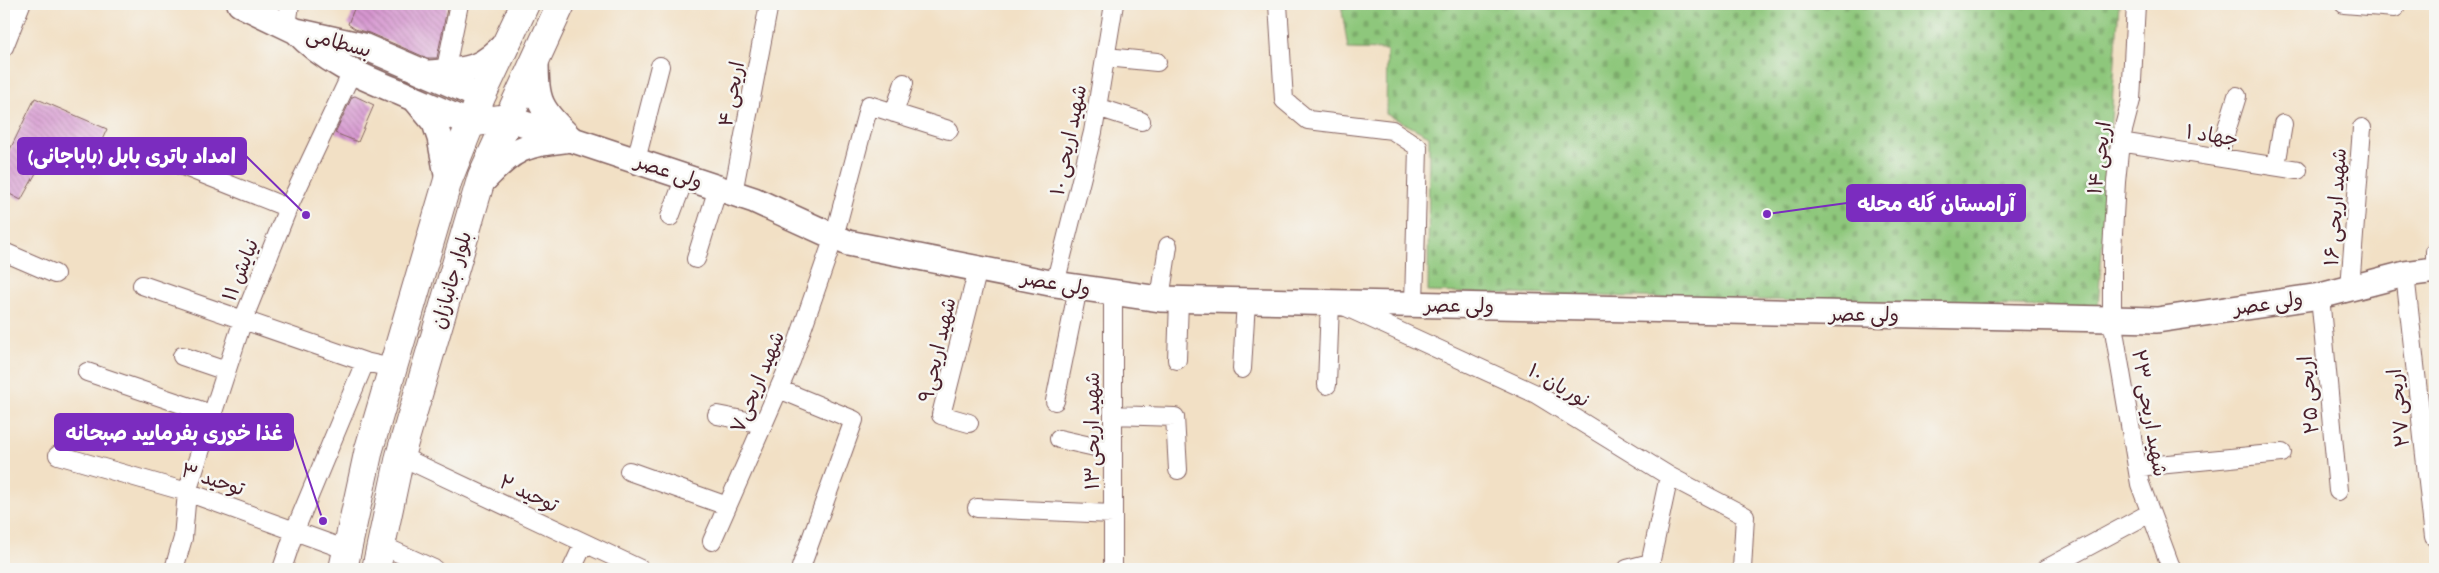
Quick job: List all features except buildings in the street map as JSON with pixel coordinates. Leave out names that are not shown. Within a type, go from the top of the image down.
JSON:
[{"type":"main road","points":[[240,4],[291,20]]},
{"type":"main road","name":"بلوار جانبازان","points":[[345,560],[369,449],[448,180],[481,97],[525,4]]},
{"type":"main road","name":"بلوار جانبازان","points":[[378,557],[400,456],[479,186],[506,118],[561,4]]},
{"type":"main road","name":"بسطامی","points":[[291,20],[310,46],[328,59],[352,72],[470,123]]},
{"type":"main road","name":"بسطامی","points":[[291,20],[362,46],[481,97]]},
{"type":"main road","points":[[440,78],[476,68],[492,58],[507,42]]},
{"type":"main road","points":[[536,57],[536,89],[540,103],[550,118],[572,140]]},
{"type":"main road","points":[[481,97],[506,118]]},
{"type":"main road","points":[[414,99],[435,123],[440,138],[448,180]]},
{"type":"main road","points":[[470,123],[506,118]]},
{"type":"main road","name":"ولی عصر","points":[[506,118],[754,200],[848,243],[1066,286],[1170,299],[2156,320],[2320,296],[2405,274],[2435,270]]},
{"type":"main road","points":[[479,186],[505,157],[520,148],[541,143],[572,140]]},
{"type":"street","points":[[4,47],[21,4]]},
{"type":"street","points":[[440,78],[459,4]]},
{"type":"street","name":"اریحی ۴","points":[[696,259],[725,190],[769,4]]},
{"type":"street","name":"شهید اریحی ۱۰","points":[[1055,401],[1066,286],[1078,196],[1098,106],[1114,4]]},
{"type":"street","points":[[1278,4],[1284,100],[1308,120],[1392,130],[1418,147],[1414,304]]},
{"type":"street","name":"اریحی ۱۴","points":[[2112,319],[2112,251],[2120,142],[2130,100],[2136,4]]},
{"type":"street","points":[[2344,4],[2395,8]]},
{"type":"street","points":[[1106,56],[1157,62]]},
{"type":"street","points":[[636,160],[660,66]]},
{"type":"street","name":"نیایش ۱۱","points":[[174,569],[183,538],[187,492],[243,320],[288,208],[352,72]]},
{"type":"street","points":[[904,83],[894,113],[949,130]]},
{"type":"street","points":[[2218,157],[2238,96]]},
{"type":"street","name":"شهید اریحی۷","points":[[712,541],[791,362],[834,237],[870,105],[894,113]]},
{"type":"street","points":[[1098,106],[1141,121]]},
{"type":"street","points":[[2276,166],[2283,124]]},
{"type":"street","name":"شهید اریحی ۱۶","points":[[2350,288],[2362,128]]},
{"type":"street","name":"جهاد ۱","points":[[2120,142],[2298,170]]},
{"type":"street","points":[[160,157],[288,208]]},
{"type":"street","points":[[670,217],[685,177]]},
{"type":"street","points":[[1168,246],[1170,299],[1177,360]]},
{"type":"street","points":[[2435,251],[2435,270]]},
{"type":"street","points":[[4,252],[55,274]]},
{"type":"street","name":"شهید اریحی۹","points":[[969,423],[941,415],[978,269]]},
{"type":"street","name":"اریحی ۲۷","points":[[2405,274],[2434,537]]},
{"type":"street","points":[[142,284],[365,362],[392,368]]},
{"type":"street","name":"شهید اریحی۱۳","points":[[1113,293],[1113,569]]},
{"type":"street","name":"اریحی ۲۵","points":[[2320,296],[2338,491]]},
{"type":"street","points":[[1242,369],[1246,301]]},
{"type":"street","points":[[1327,385],[1333,303]]},
{"type":"street","name":"نوریان ۱۰","points":[[1333,303],[1536,394],[1669,476],[1745,516],[1742,569]]},
{"type":"street","name":"شهید اریحی ۲۳","points":[[2112,319],[2137,467],[2150,513],[2170,565],[2169,569]]},
{"type":"street","points":[[182,356],[226,371]]},
{"type":"street","points":[[282,569],[295,530],[365,362]]},
{"type":"street","points":[[87,372],[211,414]]},
{"type":"street","points":[[779,389],[854,420],[801,568],[805,569]]},
{"type":"street","points":[[717,415],[764,424]]},
{"type":"street","points":[[1113,415],[1175,417],[1178,470]]},
{"type":"street","points":[[1059,438],[1113,451]]},
{"type":"street","points":[[2137,467],[2282,453]]},
{"type":"street","name":"توحید ۳","points":[[58,455],[187,492],[295,530],[345,560]]},
{"type":"street","name":"توحید ۲","points":[[400,456],[640,569]]},
{"type":"street","points":[[629,471],[727,506]]},
{"type":"street","points":[[1626,569],[1649,566],[1669,476]]},
{"type":"street","points":[[977,508],[1112,514]]},
{"type":"street","points":[[2046,569],[2150,513]]},
{"type":"street","points":[[572,569],[584,543]]},
{"type":"street","points":[[378,557],[434,569]]},
{"type":"green space","points":[[1341,4],[2119,4],[2098,308],[1428,292],[1429,136],[1386,114],[1387,50],[1348,49]]},
{"type":"place","name":"آرامستان گله محله","points":[[1767,214]]},
{"type":"place","name":"امداد باتری بابل (باباجانی)","points":[[306,215]]},
{"type":"place","name":"غذا خوری بفرمایید صبحانه","points":[[323,521]]}]
